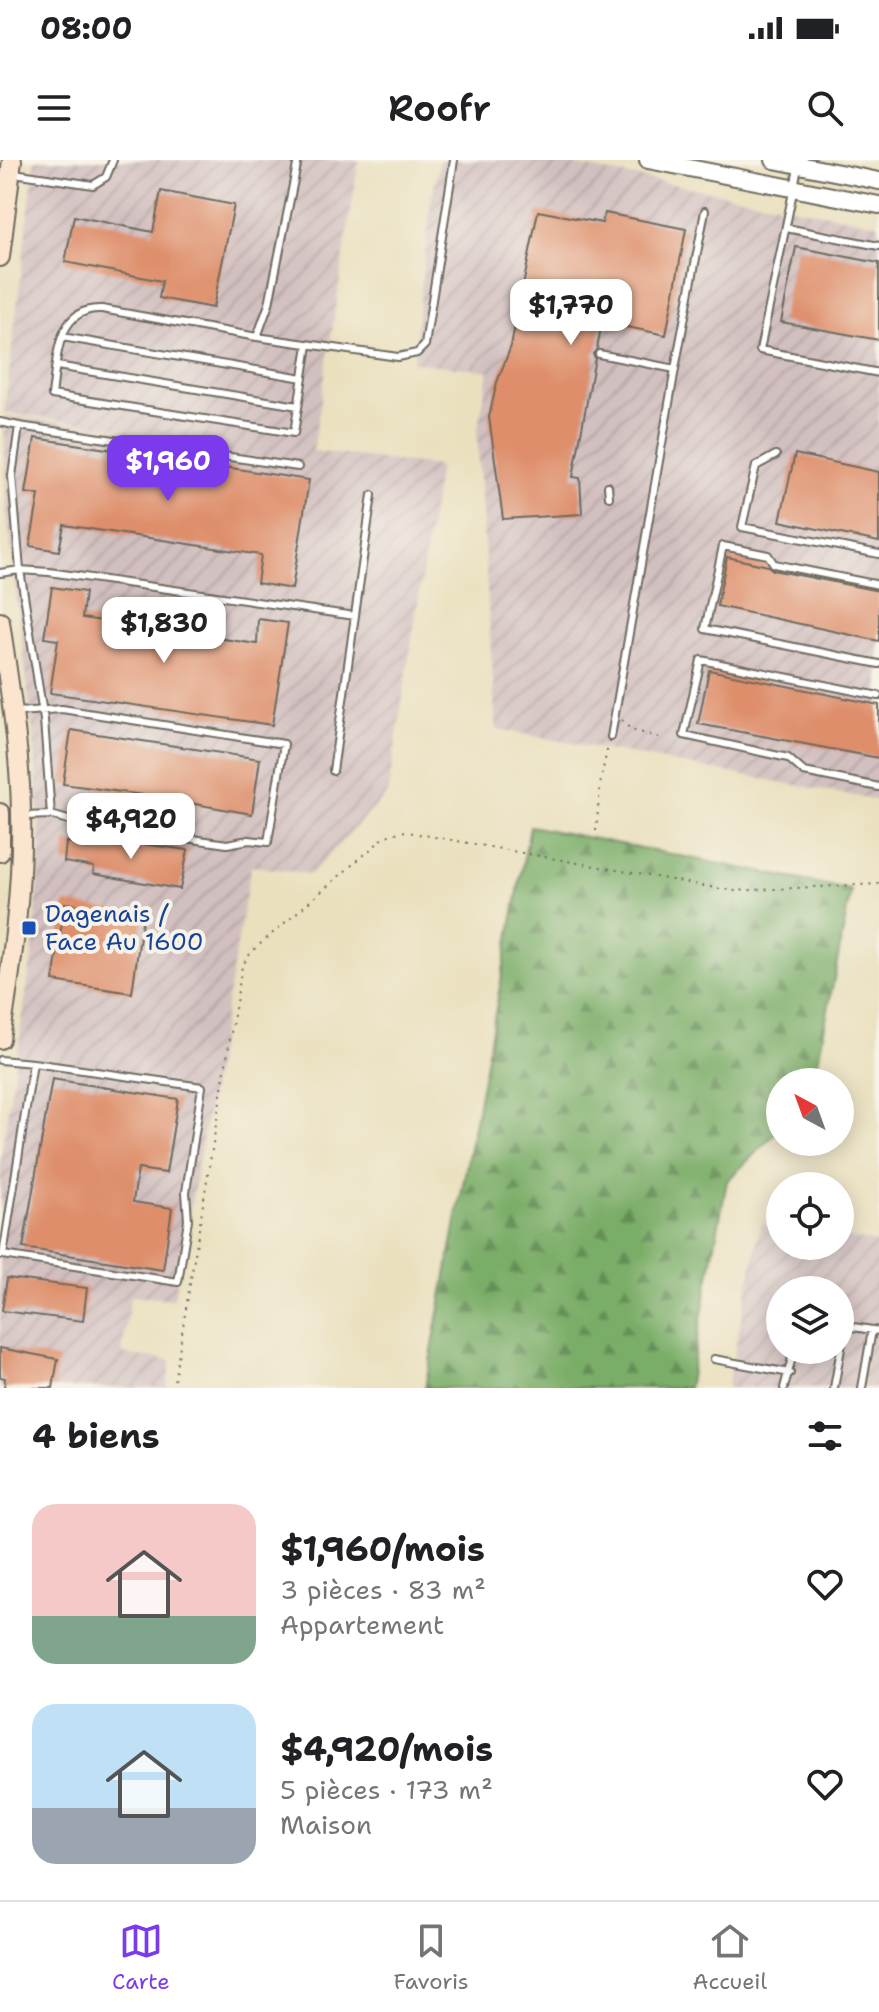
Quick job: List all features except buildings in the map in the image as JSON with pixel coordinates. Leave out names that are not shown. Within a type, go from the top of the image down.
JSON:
[{"type":"main road","points":[[0,257],[11,166]]},
{"type":"main road","points":[[0,622],[14,713],[21,816],[17,912],[0,1039]]},
{"type":"main road","points":[[0,813],[0,852]]},
{"type":"street","points":[[648,160],[879,205]]},
{"type":"street","points":[[774,160],[799,165],[842,167],[879,181]]},
{"type":"lane","points":[[11,166],[93,185],[106,177],[113,160]]},
{"type":"lane","points":[[257,337],[269,304],[298,160]]},
{"type":"lane","points":[[308,345],[294,433],[52,395],[64,328],[72,317],[93,309],[390,357],[411,355],[423,349],[454,160]]},
{"type":"lane","points":[[799,165],[760,350],[879,373]]},
{"type":"lane","points":[[611,737],[705,211]]},
{"type":"lane","points":[[786,228],[879,246]]},
{"type":"lane","points":[[62,337],[303,378]]},
{"type":"lane","points":[[599,354],[675,369]]},
{"type":"lane","points":[[57,366],[298,406]]},
{"type":"lane","points":[[0,422],[298,467]]},
{"type":"lane","points":[[19,426],[12,476],[20,570],[41,709],[51,815]]},
{"type":"lane","points":[[776,455],[756,466],[742,527],[879,554]]},
{"type":"lane","points":[[608,486],[609,497]]},
{"type":"lane","points":[[333,771],[372,495]]},
{"type":"lane","points":[[879,585],[774,564],[768,555],[723,546],[705,629],[879,664]]},
{"type":"lane","points":[[0,573],[20,570],[355,616]]},
{"type":"lane","points":[[879,696],[701,660],[684,735],[788,758],[804,772],[879,787]]},
{"type":"lane","points":[[14,713],[62,709],[284,744],[268,842],[249,840],[227,844],[75,822],[51,815],[21,816]]},
{"type":"lane","points":[[0,1060],[33,1063],[202,1087],[186,1192],[188,1220],[178,1282],[1,1255],[33,1063]]},
{"type":"lane","points":[[854,1328],[876,1331],[862,1388]]},
{"type":"lane","points":[[714,1359],[790,1373]]},
{"type":"lane","points":[[784,1388],[792,1364]]},
{"type":"lane","points":[[834,1388],[837,1364]]},
{"type":"path","points":[[614,712],[631,730],[659,737]]},
{"type":"path","points":[[596,831],[601,778],[611,737]]},
{"type":"path","points":[[173,1388],[242,966],[252,951],[386,836],[402,831],[732,891],[879,884]]},
{"type":"shaded area","points":[[35,160],[359,160],[313,451],[439,466],[388,793],[311,874],[251,866],[174,1299],[130,1296],[122,1354],[171,1360],[167,1388],[0,1388],[0,1163],[33,949],[41,849],[34,742],[7,517],[4,416],[190,437],[4,413]]},
{"type":"shaded area","points":[[440,160],[548,160],[879,224],[879,801],[496,729],[477,434],[489,371],[413,362],[431,201]]},
{"type":"shaded area","points":[[761,1223],[766,1224],[766,1260],[854,1260],[854,1239],[879,1243],[879,1388],[727,1388]]},
{"type":"green space","points":[[530,826],[851,890],[817,1068],[766,1068],[766,1143],[727,1181],[688,1388],[425,1388]]},
{"type":"place","name":"Dagenais / Face Au 1600","points":[[29,928]]}]
